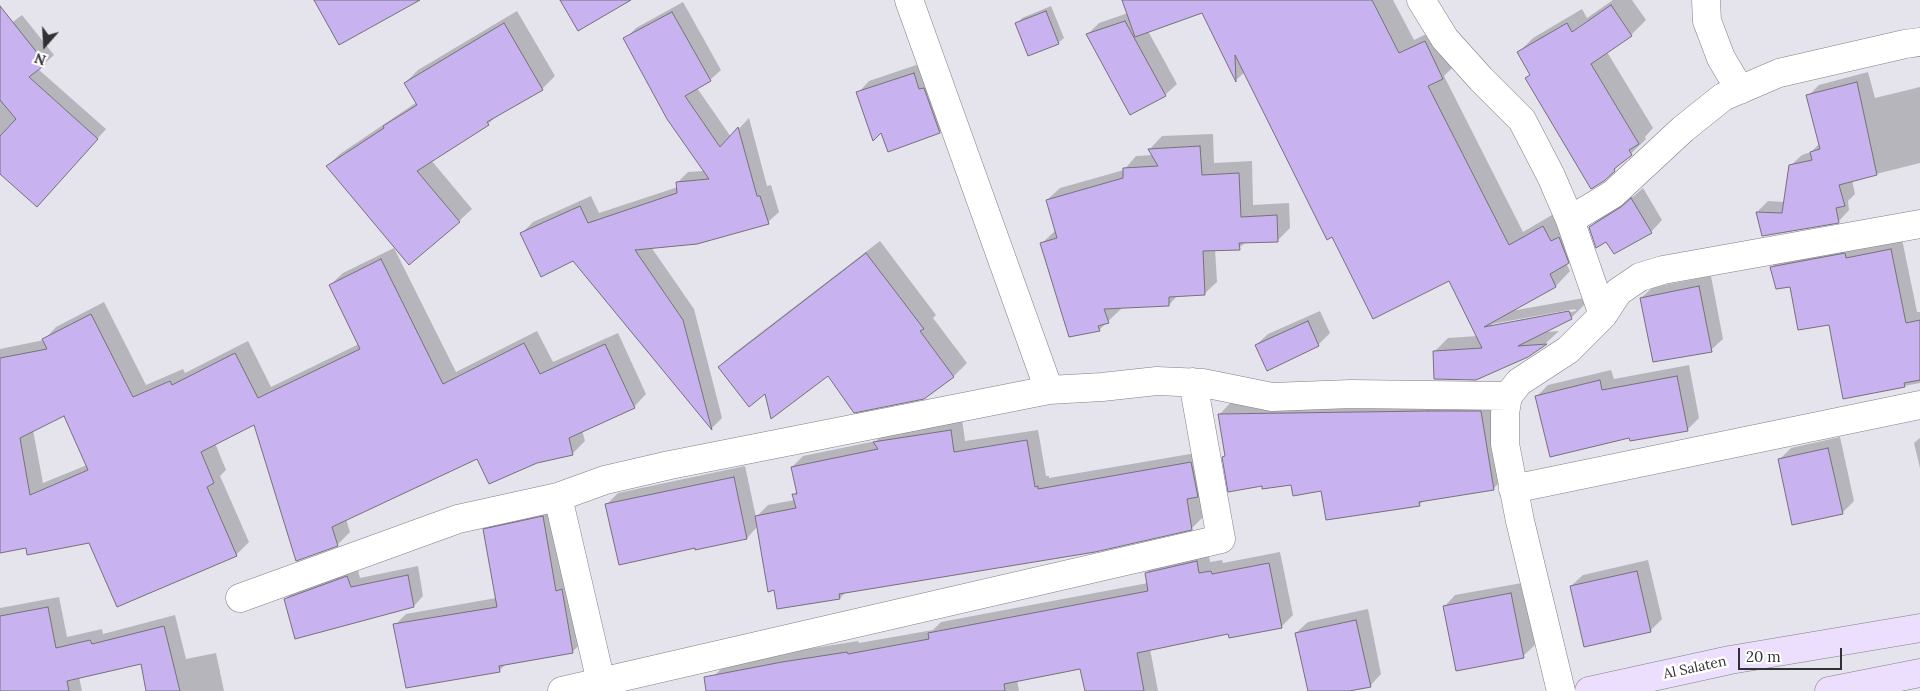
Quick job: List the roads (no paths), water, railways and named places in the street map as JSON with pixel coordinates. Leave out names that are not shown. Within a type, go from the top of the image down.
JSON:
[{"type":"main road","name":"Al Salaten","points":[[1589,691],[1730,660],[1920,628]]},
{"type":"main road","points":[[1829,691],[1920,673]]},
{"type":"street","points":[[909,0],[1049,390]]},
{"type":"street","points":[[1421,0],[1445,39],[1522,120],[1551,176],[1570,220],[1603,315]]},
{"type":"street","points":[[1706,0],[1708,21],[1714,40],[1721,58],[1740,90]]},
{"type":"street","points":[[1570,220],[1613,194],[1684,129],[1723,97],[1779,73],[1920,42]]},
{"type":"street","points":[[1561,691],[1513,489],[1505,444],[1505,413],[1508,396],[1519,382],[1568,350],[1603,315],[1618,292],[1640,277],[1663,270],[1920,224]]},
{"type":"street","points":[[240,598],[458,519],[558,497],[605,480],[670,465],[1049,390],[1157,381],[1193,382],[1224,386],[1272,397],[1352,394],[1508,396]]},
{"type":"street","points":[[562,691],[602,687],[1222,540],[1193,382]]},
{"type":"street","points":[[1513,489],[1920,405]]},
{"type":"street","points":[[558,497],[602,687]]}]
